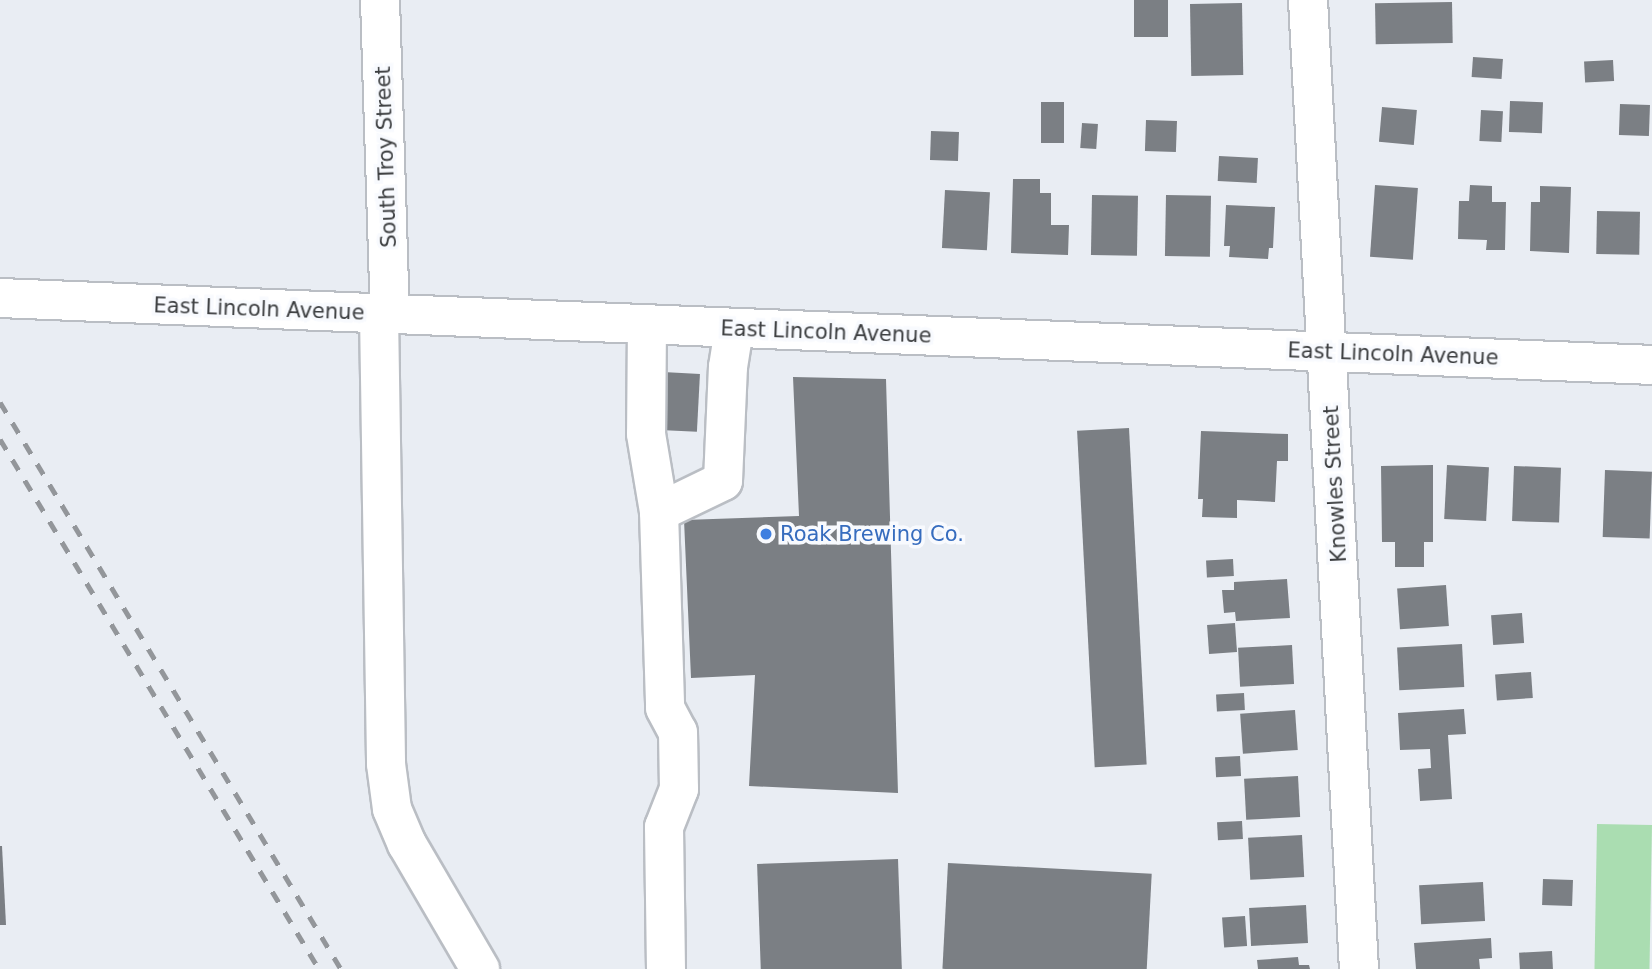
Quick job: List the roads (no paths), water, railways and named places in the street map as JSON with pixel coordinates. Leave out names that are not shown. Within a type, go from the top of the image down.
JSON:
[{"type":"street","name":"South Troy Street","points":[[380,0],[385,314],[386,764],[392,809],[407,844],[481,969]]},
{"type":"street","name":"Knowles Street","points":[[1308,0],[1329,352],[1359,969]]},
{"type":"street","name":"East Lincoln Avenue","points":[[0,298],[1652,365]]},
{"type":"street","points":[[647,325],[646,434],[659,512],[665,708],[678,732],[679,789],[664,827],[666,969]]},
{"type":"street","points":[[659,512],[723,481],[728,367],[734,329]]},
{"type":"railway","points":[[0,402],[341,969]]},
{"type":"railway","points":[[0,439],[319,969]]},
{"type":"place","name":"Roak Brewing Co.","points":[[766,534]]}]
